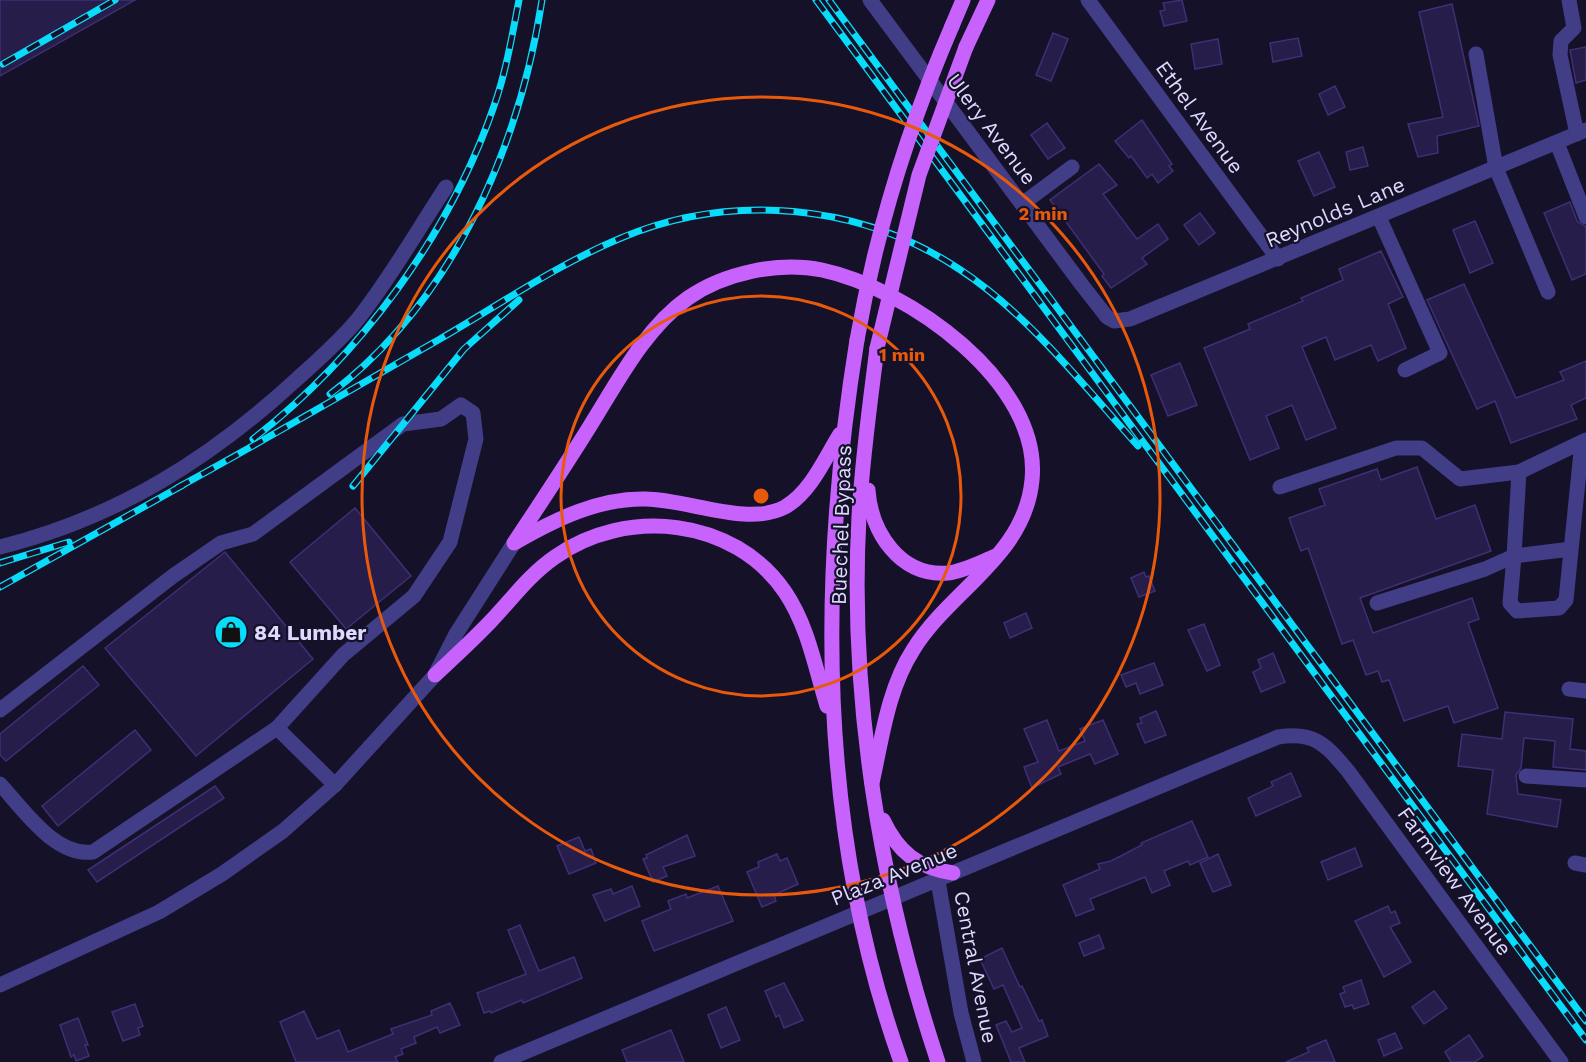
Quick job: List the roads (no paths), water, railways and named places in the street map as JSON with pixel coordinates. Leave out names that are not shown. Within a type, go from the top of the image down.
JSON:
[{"type":"main road","name":"Buechel Bypass","points":[[901,1062],[858,911],[841,803],[833,727],[831,611],[843,430],[875,246],[891,189],[922,97],[963,0]]},
{"type":"main road","name":"Buechel Bypass","points":[[938,1062],[914,987],[875,804],[859,633],[859,515],[877,348],[919,175],[966,47],[988,0]]},
{"type":"main road","points":[[514,543],[635,357],[670,313],[699,291],[719,282],[764,270],[787,268],[822,270],[841,276],[915,311],[962,344],[1011,398],[1020,415],[1030,448],[1032,479],[1020,526],[981,577],[940,613],[911,652],[891,702],[872,783]]},
{"type":"main road","points":[[514,543],[573,513],[626,500],[660,500],[745,514],[776,511],[796,500],[843,430]]},
{"type":"main road","points":[[865,451],[868,501],[873,520],[885,541],[902,560],[918,569],[944,573],[996,556]]},
{"type":"main road","points":[[435,675],[490,622],[538,569],[562,552],[595,535],[640,525],[660,525],[707,535],[732,546],[756,561],[783,590],[808,638],[833,727]]},
{"type":"main road","points":[[875,804],[891,837],[907,856],[934,871],[953,873]]},
{"type":"street","name":"Ulery Avenue","points":[[870,0],[1102,311]]},
{"type":"street","name":"Ethel Avenue","points":[[1088,0],[1278,259]]},
{"type":"street","points":[[1569,0],[1574,28],[1561,41],[1560,55],[1582,132]]},
{"type":"street","points":[[1476,54],[1496,168],[1548,292]]},
{"type":"street","name":"Reynolds Lane","points":[[1102,311],[1114,321],[1130,318],[1582,132]]},
{"type":"street","points":[[1557,143],[1586,217]]},
{"type":"street","points":[[1022,204],[1072,166]]},
{"type":"street","points":[[0,547],[78,524],[124,502],[205,456],[270,405],[332,347],[357,319],[400,261],[446,187]]},
{"type":"street","points":[[1379,217],[1440,353],[1405,370]]},
{"type":"street","points":[[0,710],[173,576],[221,543],[253,534],[403,424],[441,419],[460,405],[473,412],[476,439],[450,542],[414,596],[343,655],[277,728],[93,852],[79,854],[50,837],[0,784]]},
{"type":"street","points":[[1280,487],[1396,448],[1422,448],[1460,479],[1519,472],[1584,441]]},
{"type":"street","points":[[1519,472],[1510,603],[1517,611],[1559,608],[1566,600],[1584,441]]},
{"type":"street","points":[[0,985],[78,951],[177,902],[283,831],[335,785],[384,735],[435,675],[456,634],[514,543]]},
{"type":"street","points":[[1377,603],[1485,569],[1514,556],[1571,549]]},
{"type":"street","points":[[1569,689],[1586,691]]},
{"type":"street","points":[[277,728],[335,785]]},
{"type":"street","name":"Plaza Avenue","points":[[501,1062],[1278,737],[1305,735]]},
{"type":"street","name":"Farmview Avenue","points":[[1305,735],[1329,748],[1348,771],[1561,1062]]},
{"type":"street","points":[[1526,776],[1586,780]]},
{"type":"street","name":"Central Avenue","points":[[938,881],[961,1013],[974,1062]]},
{"type":"railway","points":[[3,64],[115,0]]},
{"type":"railway","points":[[253,439],[330,370],[365,331],[427,246],[453,200],[494,106],[519,0]]},
{"type":"railway","points":[[330,394],[373,357],[411,315],[445,268],[473,218],[497,166],[516,111],[531,56],[542,0]]},
{"type":"railway","points":[[816,0],[1586,1040]]},
{"type":"railway","points":[[829,0],[1586,1021]]},
{"type":"railway","points":[[177,488],[440,339],[552,272],[598,248],[663,223],[706,214],[750,210],[794,212],[837,218],[880,230],[921,247],[959,269],[984,287],[1031,329],[1076,375],[1138,446]]},
{"type":"railway","points":[[353,486],[464,349],[519,300]]},
{"type":"railway","points":[[0,587],[183,485]]},
{"type":"railway","points":[[0,563],[69,542]]},
{"type":"place","name":"84 Lumber","points":[[231,632]]}]
